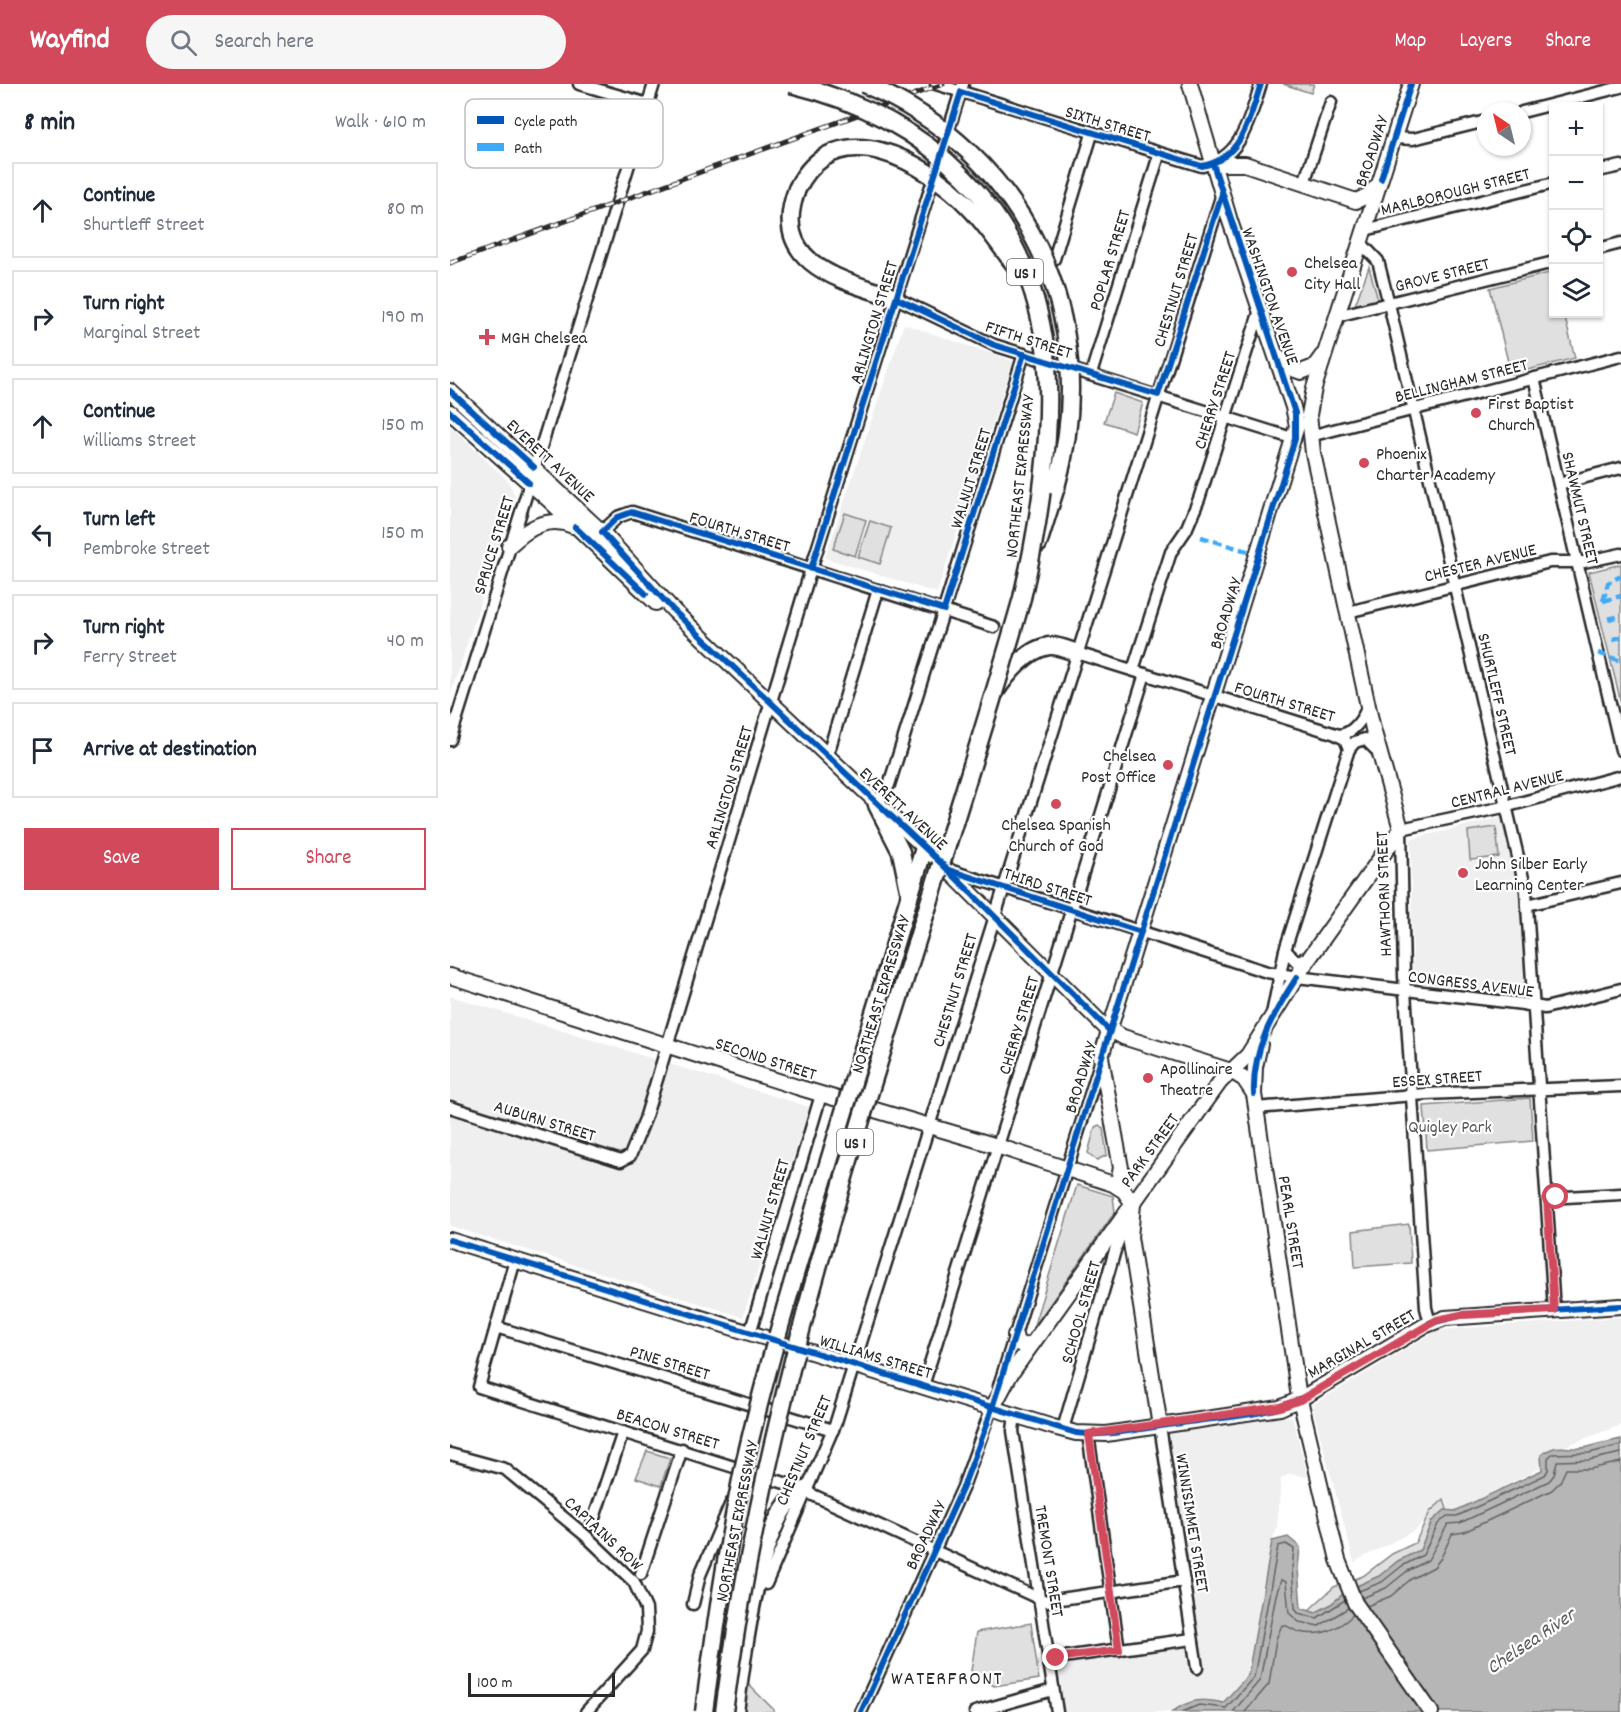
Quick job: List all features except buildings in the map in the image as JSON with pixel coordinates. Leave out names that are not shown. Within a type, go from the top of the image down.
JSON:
[{"type":"highway","name":"NORTHEAST EXPRESSWAY","points":[[724,1712],[757,1505],[796,1347],[831,1223],[1012,633],[1030,564],[1040,494],[1048,388],[1043,337],[1029,284],[1011,241],[993,211],[945,158],[911,132],[872,111],[839,98],[791,84]]},
{"type":"highway","name":"NORTHEAST EXPRESSWAY","points":[[796,1347],[856,1139],[1064,460],[1071,394],[1064,319],[1040,249],[1017,209],[992,175],[967,149],[930,120],[891,96],[864,84]]},
{"type":"highway","points":[[896,298],[834,278],[809,260],[797,243],[792,211],[797,189],[813,166],[837,152],[861,148],[891,154],[925,171],[961,199],[980,219],[1029,284]]},
{"type":"highway","points":[[987,712],[1002,682],[1035,652],[1052,646],[1077,653]]},
{"type":"highway","points":[[877,805],[901,852],[907,870],[909,888],[905,913]]},
{"type":"highway","points":[[705,1712],[724,1572],[747,1454],[784,1309],[924,848]]},
{"type":"highway","points":[[735,1712],[761,1586],[766,1545],[790,1499],[805,1490]]},
{"type":"main road","name":"WASHINGTON AVENUE","points":[[1190,84],[1222,194],[1295,413],[1295,439]]},
{"type":"main road","name":"BROADWAY","points":[[1310,436],[1310,401],[1411,84]]},
{"type":"main road","points":[[1213,164],[1239,163],[1356,201],[1363,214],[1363,237]]},
{"type":"main road","points":[[1356,201],[1369,195],[1381,179]]},
{"type":"main road","points":[[1275,353],[1287,367],[1301,372],[1314,367],[1327,348]]},
{"type":"main road","name":"EVERETT AVENUE","points":[[450,392],[534,467],[596,537],[946,869],[1110,1031]]},
{"type":"main road","name":"EVERETT AVENUE","points":[[450,412],[575,527],[596,537]]},
{"type":"main road","name":"HAWTHORN STREET","points":[[1310,436],[1368,705],[1401,829]]},
{"type":"main road","name":"BROADWAY","points":[[1101,1057],[1295,439]]},
{"type":"main road","points":[[509,546],[533,526],[555,521],[575,527]]},
{"type":"main road","name":"PARK STREET","points":[[993,1407],[1005,1383],[1220,1082],[1248,1055],[1310,957],[1401,829]]},
{"type":"main road","name":"SECOND STREET","points":[[450,976],[821,1095],[998,1146],[1117,1186]]},
{"type":"main road","name":"PEARL STREET","points":[[1269,1022],[1257,1059],[1255,1101],[1300,1400],[1341,1568],[1355,1603],[1431,1712]]},
{"type":"main road","points":[[1110,1031],[1231,1071],[1244,1079],[1255,1101]]},
{"type":"main road","points":[[1101,1057],[1120,1168],[1117,1186],[1132,1204]]},
{"type":"main road","name":"WINNISIMMET STREET","points":[[1132,1204],[1130,1237],[1160,1426]]},
{"type":"main road","name":"WILLIAMS STREET","points":[[450,1240],[1063,1429],[1089,1434],[1263,1411],[1300,1400]]},
{"type":"main road","name":"MARGINAL STREET","points":[[1300,1400],[1430,1323],[1461,1315],[1621,1306]]},
{"type":"main road","points":[[1015,1335],[1017,1343],[1026,1346],[1033,1343]]},
{"type":"street","points":[[579,84],[631,99]]},
{"type":"street","name":"SPRUCE STREET","points":[[650,99],[654,84]]},
{"type":"street","name":"SIXTH STREET","points":[[936,84],[962,88],[1092,134],[1197,166],[1213,164]]},
{"type":"street","points":[[1213,164],[1230,152],[1244,135],[1261,84]]},
{"type":"street","points":[[1531,110],[1621,87]]},
{"type":"street","name":"ARLINGTON STREET","points":[[630,1156],[645,1119],[811,569],[962,88]]},
{"type":"street","points":[[1304,183],[1330,102]]},
{"type":"street","points":[[1394,138],[1413,139],[1477,123]]},
{"type":"street","points":[[1054,259],[1092,134]]},
{"type":"street","name":"POPLAR STREET","points":[[1090,374],[1159,155]]},
{"type":"street","points":[[1603,170],[1621,166]]},
{"type":"street","name":"SPRUCE STREET","points":[[450,740],[628,168]]},
{"type":"street","name":"MARLBOROUGH STREET","points":[[1363,237],[1549,184]]},
{"type":"street","name":"CHESTNUT STREET","points":[[805,1490],[833,1430],[854,1365],[1222,194]]},
{"type":"street","name":"SHURTLEFF STREET","points":[[1363,237],[1378,261],[1415,408],[1508,806],[1527,905],[1554,1310]]},
{"type":"street","points":[[1603,248],[1621,243]]},
{"type":"street","name":"GROVE STREET","points":[[1338,316],[1549,263]]},
{"type":"street","name":"FIFTH STREET","points":[[896,298],[976,338],[1295,439]]},
{"type":"street","name":"CHERRY STREET","points":[[1133,670],[1171,552],[1186,531],[1199,499],[1260,310]]},
{"type":"street","name":"WALNUT STREET","points":[[877,805],[889,785],[1024,354]]},
{"type":"street","name":"BELLINGHAM STREET","points":[[1310,436],[1621,356]]},
{"type":"street","name":"SHAWMUT STREET","points":[[1534,378],[1621,750]]},
{"type":"street","points":[[1558,484],[1621,468]]},
{"type":"street","name":"FOURTH STREET","points":[[596,537],[618,517],[632,512],[994,627]]},
{"type":"street","name":"CHESTER AVENUE","points":[[1348,612],[1555,561],[1577,562],[1621,554]]},
{"type":"street","points":[[827,757],[878,590]]},
{"type":"street","name":"FOURTH STREET","points":[[1077,653],[1336,734],[1345,735],[1355,727],[1368,705]]},
{"type":"street","name":"CHERRY STREET","points":[[923,1386],[1145,674]]},
{"type":"street","points":[[1336,734],[1345,739],[1349,749],[1355,742],[1365,739],[1380,755]]},
{"type":"street","name":"PEARL STREET","points":[[1269,1022],[1285,950],[1349,749]]},
{"type":"street","name":"CENTRAL AVENUE","points":[[1401,829],[1508,806],[1621,776]]},
{"type":"street","name":"HAWTHORN STREET","points":[[1401,829],[1405,991],[1426,1308],[1430,1323]]},
{"type":"street","name":"THIRD STREET","points":[[946,869],[1142,932]]},
{"type":"street","points":[[1527,905],[1621,883]]},
{"type":"street","name":"CONGRESS AVENUE","points":[[1142,932],[1280,974],[1534,1007],[1545,1008],[1621,989]]},
{"type":"street","points":[[1285,950],[1296,961],[1310,957]]},
{"type":"street","name":"BROADWAY","points":[[861,1712],[965,1483],[993,1407],[1101,1057]]},
{"type":"street","name":"ESSEX STREET","points":[[1255,1101],[1621,1086]]},
{"type":"street","name":"WALNUT STREET","points":[[750,1333],[821,1095]]},
{"type":"street","name":"AUBURN STREET","points":[[450,1107],[621,1161],[630,1156]]},
{"type":"street","points":[[1547,1198],[1621,1194]]},
{"type":"street","name":"SCHOOL STREET","points":[[1063,1429],[1116,1247],[1132,1204]]},
{"type":"street","points":[[496,1327],[515,1260]]},
{"type":"street","name":"BEACON STREET","points":[[496,1327],[479,1387],[682,1449],[805,1490],[1040,1599],[1047,1601],[1184,1581]]},
{"type":"street","name":"PINE STREET","points":[[496,1327],[833,1430]]},
{"type":"street","name":"TREMONT STREET","points":[[1015,1414],[1013,1431],[1057,1712]]},
{"type":"street","name":"WINNISIMMET STREET","points":[[1160,1426],[1197,1668]]},
{"type":"street","points":[[592,1524],[623,1432]]},
{"type":"street","points":[[1089,1434],[1119,1650]]},
{"type":"street","points":[[641,1574],[682,1449]]},
{"type":"street","name":"CAPTAINS ROW","points":[[450,1454],[505,1468],[569,1521],[634,1582],[646,1609],[647,1631],[642,1650],[586,1712]]},
{"type":"street","points":[[693,1604],[700,1575],[744,1469]]},
{"type":"street","points":[[705,1712],[757,1473]]},
{"type":"street","points":[[1049,1659],[1192,1639]]},
{"type":"street","points":[[975,1712],[1053,1690]]},
{"type":"shaded area","points":[[904,324],[1013,361],[937,593],[825,558]]},
{"type":"shaded area","points":[[450,426],[508,481],[515,496],[450,696]]},
{"type":"shaded area","name":"John Silber Early Learning Center","points":[[1502,817],[1523,907],[1525,996],[1413,983],[1411,839]]},
{"type":"shaded area","points":[[450,996],[809,1107],[743,1317],[450,1226]]},
{"type":"shaded area","points":[[1621,1317],[1621,1425],[1541,1455],[1542,1467],[1450,1513],[1446,1500],[1415,1530],[1354,1562],[1312,1405],[1438,1330]]},
{"type":"shaded area","points":[[1292,1416],[1308,1477],[1290,1474],[1281,1478],[1277,1527],[1271,1546],[1268,1576],[1248,1675],[1223,1703],[1207,1699],[1194,1700],[1172,1712],[1065,1712],[1058,1662],[1199,1642],[1169,1430]]},
{"type":"green space","points":[[1283,84],[1314,84],[1311,93]]},
{"type":"green space","points":[[1369,267],[1378,300],[1355,305]]},
{"type":"green space","points":[[1549,273],[1549,318],[1565,318],[1575,358],[1511,374],[1490,288]]},
{"type":"green space","points":[[1114,393],[1143,403],[1134,432],[1104,422]]},
{"type":"green space","points":[[845,513],[866,520],[855,556],[833,549]]},
{"type":"green space","points":[[870,521],[891,528],[880,564],[858,557]]},
{"type":"green space","points":[[1621,564],[1621,703],[1589,572]]},
{"type":"green space","points":[[1496,827],[1499,857],[1470,860],[1468,831]]},
{"type":"green space","name":"Quigley Park","points":[[1530,1098],[1533,1141],[1427,1150],[1424,1106]]},
{"type":"green space","points":[[1099,1125],[1103,1128],[1107,1155],[1097,1160],[1088,1153],[1095,1127]]},
{"type":"green space","points":[[1077,1185],[1113,1196],[1115,1212],[1033,1328]]},
{"type":"green space","points":[[1409,1224],[1411,1263],[1355,1267],[1353,1231]]},
{"type":"green space","points":[[647,1451],[670,1458],[661,1486],[636,1478]]},
{"type":"green space","points":[[1444,1499],[1447,1509],[1432,1521],[1420,1550],[1398,1561],[1380,1576],[1348,1590],[1330,1605],[1315,1613],[1309,1610],[1334,1587],[1363,1576],[1392,1554],[1415,1543],[1430,1512]]},
{"type":"green space","points":[[1031,1623],[1039,1679],[994,1686],[971,1671],[977,1632]]},
{"type":"green space","points":[[745,1681],[774,1710],[773,1712],[742,1712]]},
{"type":"water","name":"Chelsea River","points":[[1621,1439],[1621,1712],[1172,1712],[1185,1704],[1196,1701],[1209,1700],[1223,1703],[1248,1675],[1272,1541],[1288,1537],[1300,1547],[1298,1569],[1301,1608],[1315,1613],[1330,1605],[1348,1590],[1379,1576],[1398,1561],[1420,1550],[1432,1521],[1445,1510],[1455,1511],[1542,1470],[1541,1455],[1548,1451],[1559,1447],[1582,1448]]},
{"type":"railway","points":[[450,263],[943,84]]},
{"type":"marked path","points":[[1201,537],[1250,552]]},
{"type":"marked path","points":[[1603,601],[1608,583],[1621,576]]},
{"type":"marked path","points":[[1603,601],[1621,596]]},
{"type":"marked path","points":[[1608,619],[1621,616]]},
{"type":"marked path","points":[[1613,639],[1621,637]]},
{"type":"marked path","points":[[1598,653],[1621,661]]},
{"type":"cycle path","points":[[811,569],[961,92],[1202,166],[1216,162],[1235,146],[1248,123],[1261,84]]},
{"type":"cycle path","points":[[1381,179],[1411,84]]},
{"type":"cycle path","points":[[861,1712],[963,1487],[987,1424],[1295,439],[1295,413],[1213,164]]},
{"type":"cycle path","points":[[896,298],[994,345],[1158,395],[1222,194]]},
{"type":"cycle path","points":[[1024,354],[944,610],[632,512],[618,517],[602,532],[674,611],[943,865],[1110,1031]]},
{"type":"cycle path","points":[[450,391],[534,467]]},
{"type":"cycle path","points":[[450,412],[529,483]]},
{"type":"cycle path","points":[[575,527],[646,594]]},
{"type":"cycle path","points":[[949,870],[1141,932]]},
{"type":"cycle path","points":[[1254,1094],[1256,1062],[1260,1047],[1272,1018],[1297,977]]},
{"type":"cycle path","points":[[450,1240],[1076,1433],[1116,1433],[1242,1416],[1272,1410],[1300,1399]]},
{"type":"cycle path","points":[[1430,1323],[1461,1315],[1621,1306]]},
{"type":"place","name":"Chelsea City Hall","points":[[1292,272]]},
{"type":"place","name":"MGH Chelsea","points":[[487,337]]},
{"type":"place","name":"First Baptist Church","points":[[1476,413]]},
{"type":"place","name":"Phoenix Charter Academy","points":[[1364,463]]},
{"type":"place","name":"Chelsea Post Office","points":[[1168,765]]},
{"type":"place","name":"Chelsea Spanish Church of God","points":[[1056,804]]},
{"type":"place","name":"John Silber Early Learning Center","points":[[1463,873]]},
{"type":"place","name":"Apollinaire Theatre","points":[[1148,1078]]},
{"type":"district","name":"WATERFRONT","points":[[947,1677]]},
{"type":"route","points":[[1056,1658],[1119,1650],[1088,1443],[1089,1434],[1106,1434],[1280,1407],[1300,1400],[1437,1320],[1461,1315],[1554,1310],[1547,1198],[1556,1197]]}]
